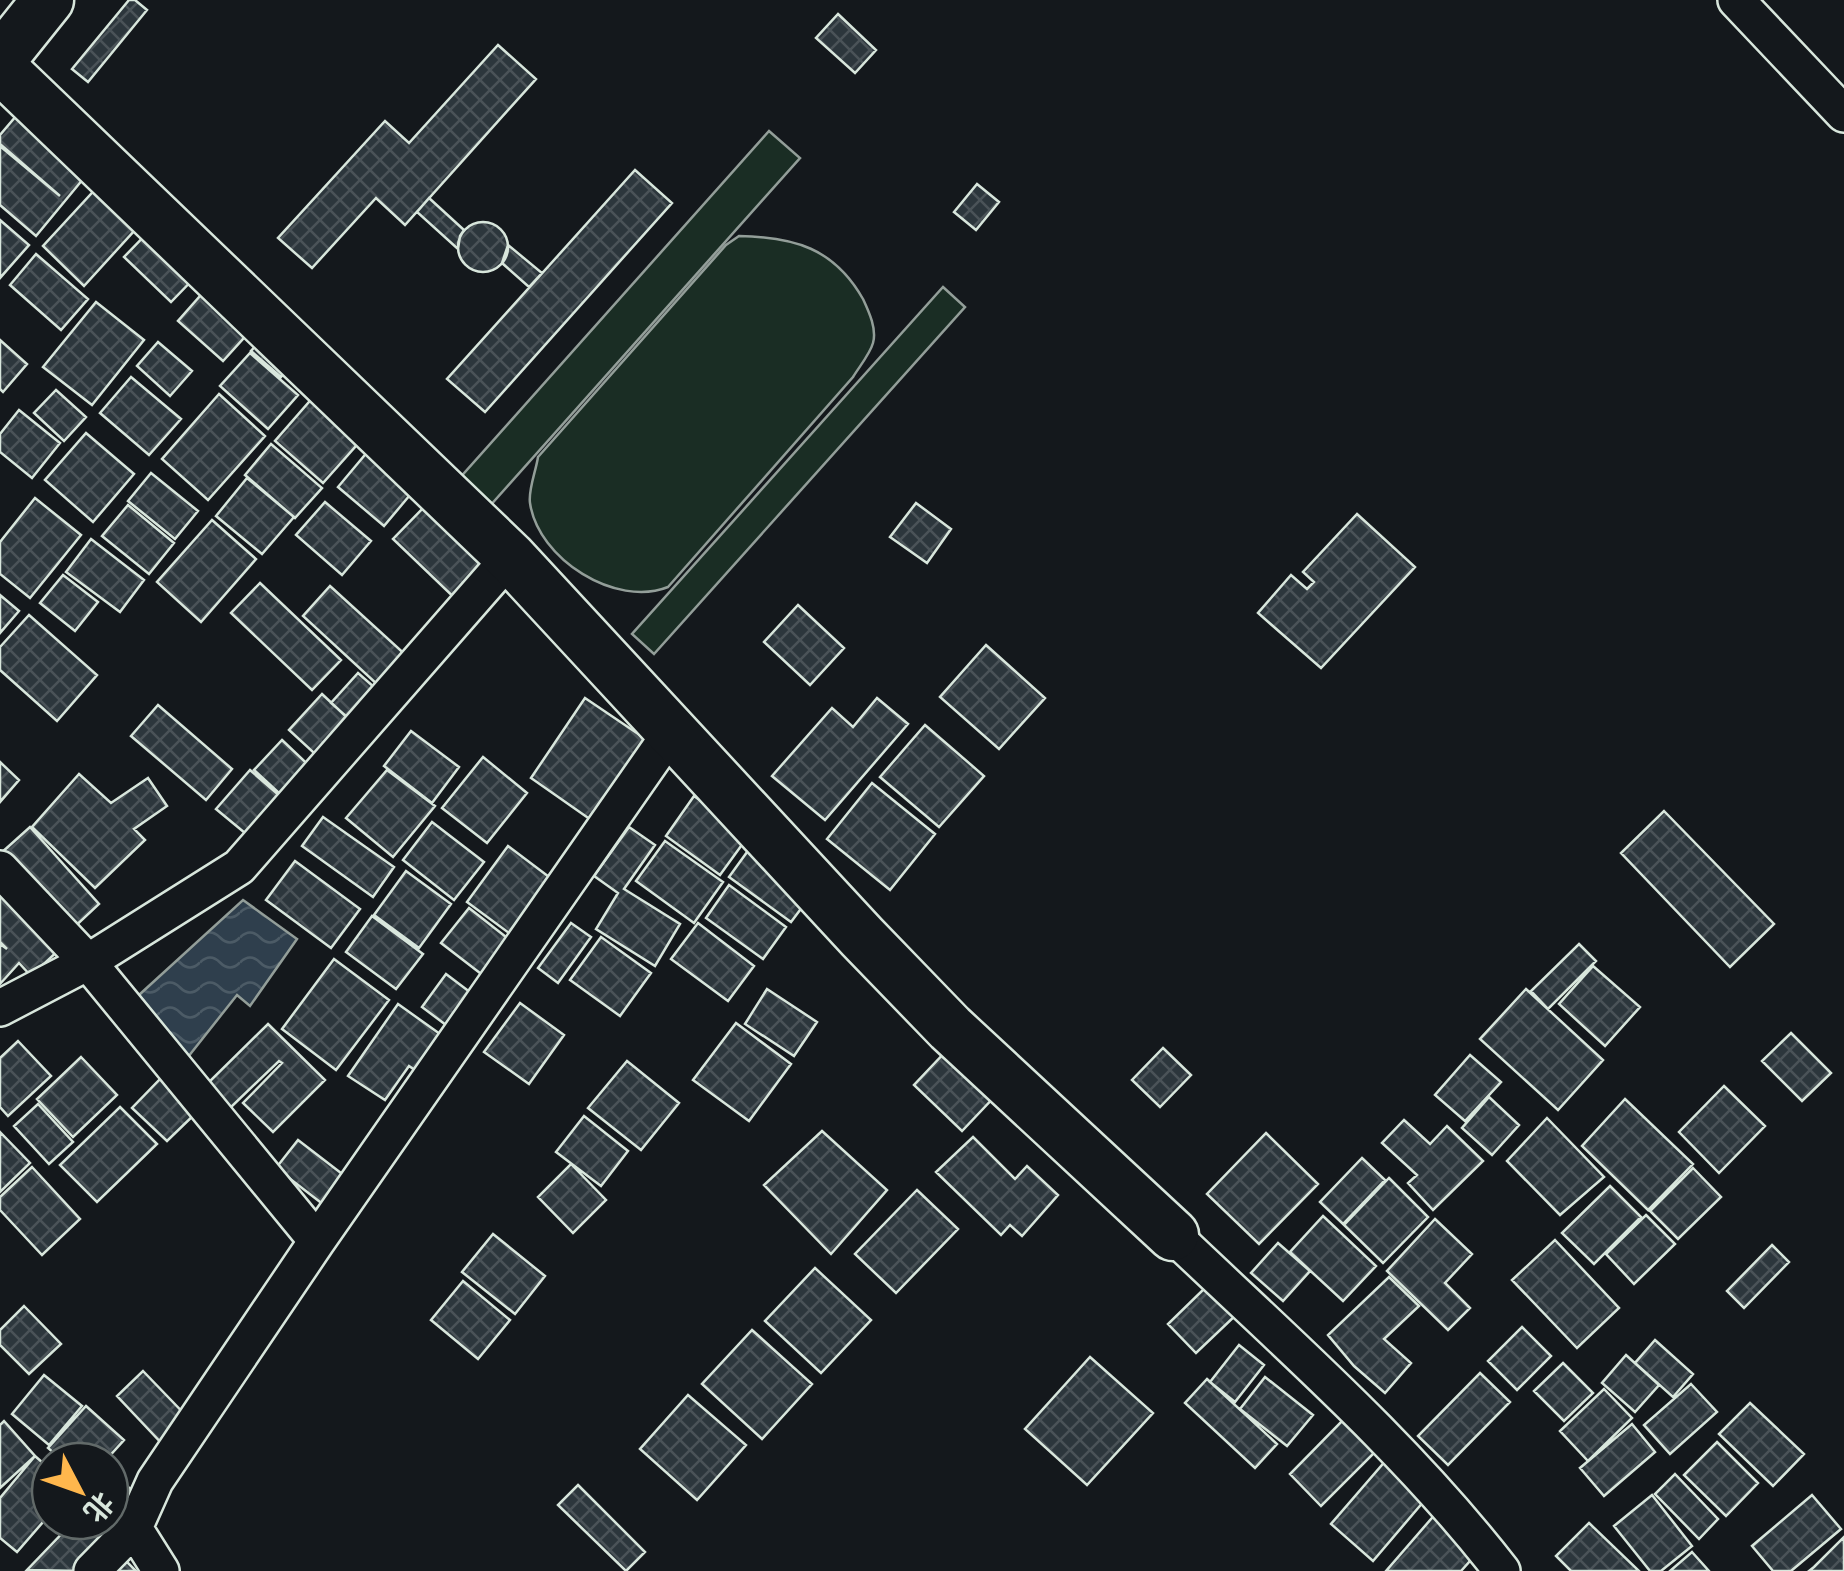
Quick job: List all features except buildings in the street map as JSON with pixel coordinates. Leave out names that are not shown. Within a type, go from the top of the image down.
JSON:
[{"type":"street","points":[[48,0],[0,63],[510,557],[950,1028],[1356,1408],[1471,1531],[1502,1571]]},
{"type":"street","points":[[1736,0],[1844,114]]},
{"type":"street","points":[[0,1008],[88,962],[239,867],[510,557]]},
{"type":"street","points":[[92,1571],[134,1528],[155,1481],[317,1240],[672,731]]},
{"type":"street","points":[[0,868],[88,962],[317,1240]]},
{"type":"street","points":[[134,1528],[161,1571]]},
{"type":"green space","points":[[769,131],[800,158],[488,508],[458,480]]},
{"type":"green space","points":[[739,236],[795,243],[826,257],[863,299],[872,321],[872,347],[853,377],[668,587],[647,592],[604,584],[563,560],[536,524],[530,498],[538,457],[726,245]]},
{"type":"green space","points":[[943,287],[965,307],[654,654],[632,634]]},
{"type":"water","points":[[243,900],[297,939],[250,1006],[237,995],[188,1057],[139,995]]}]
